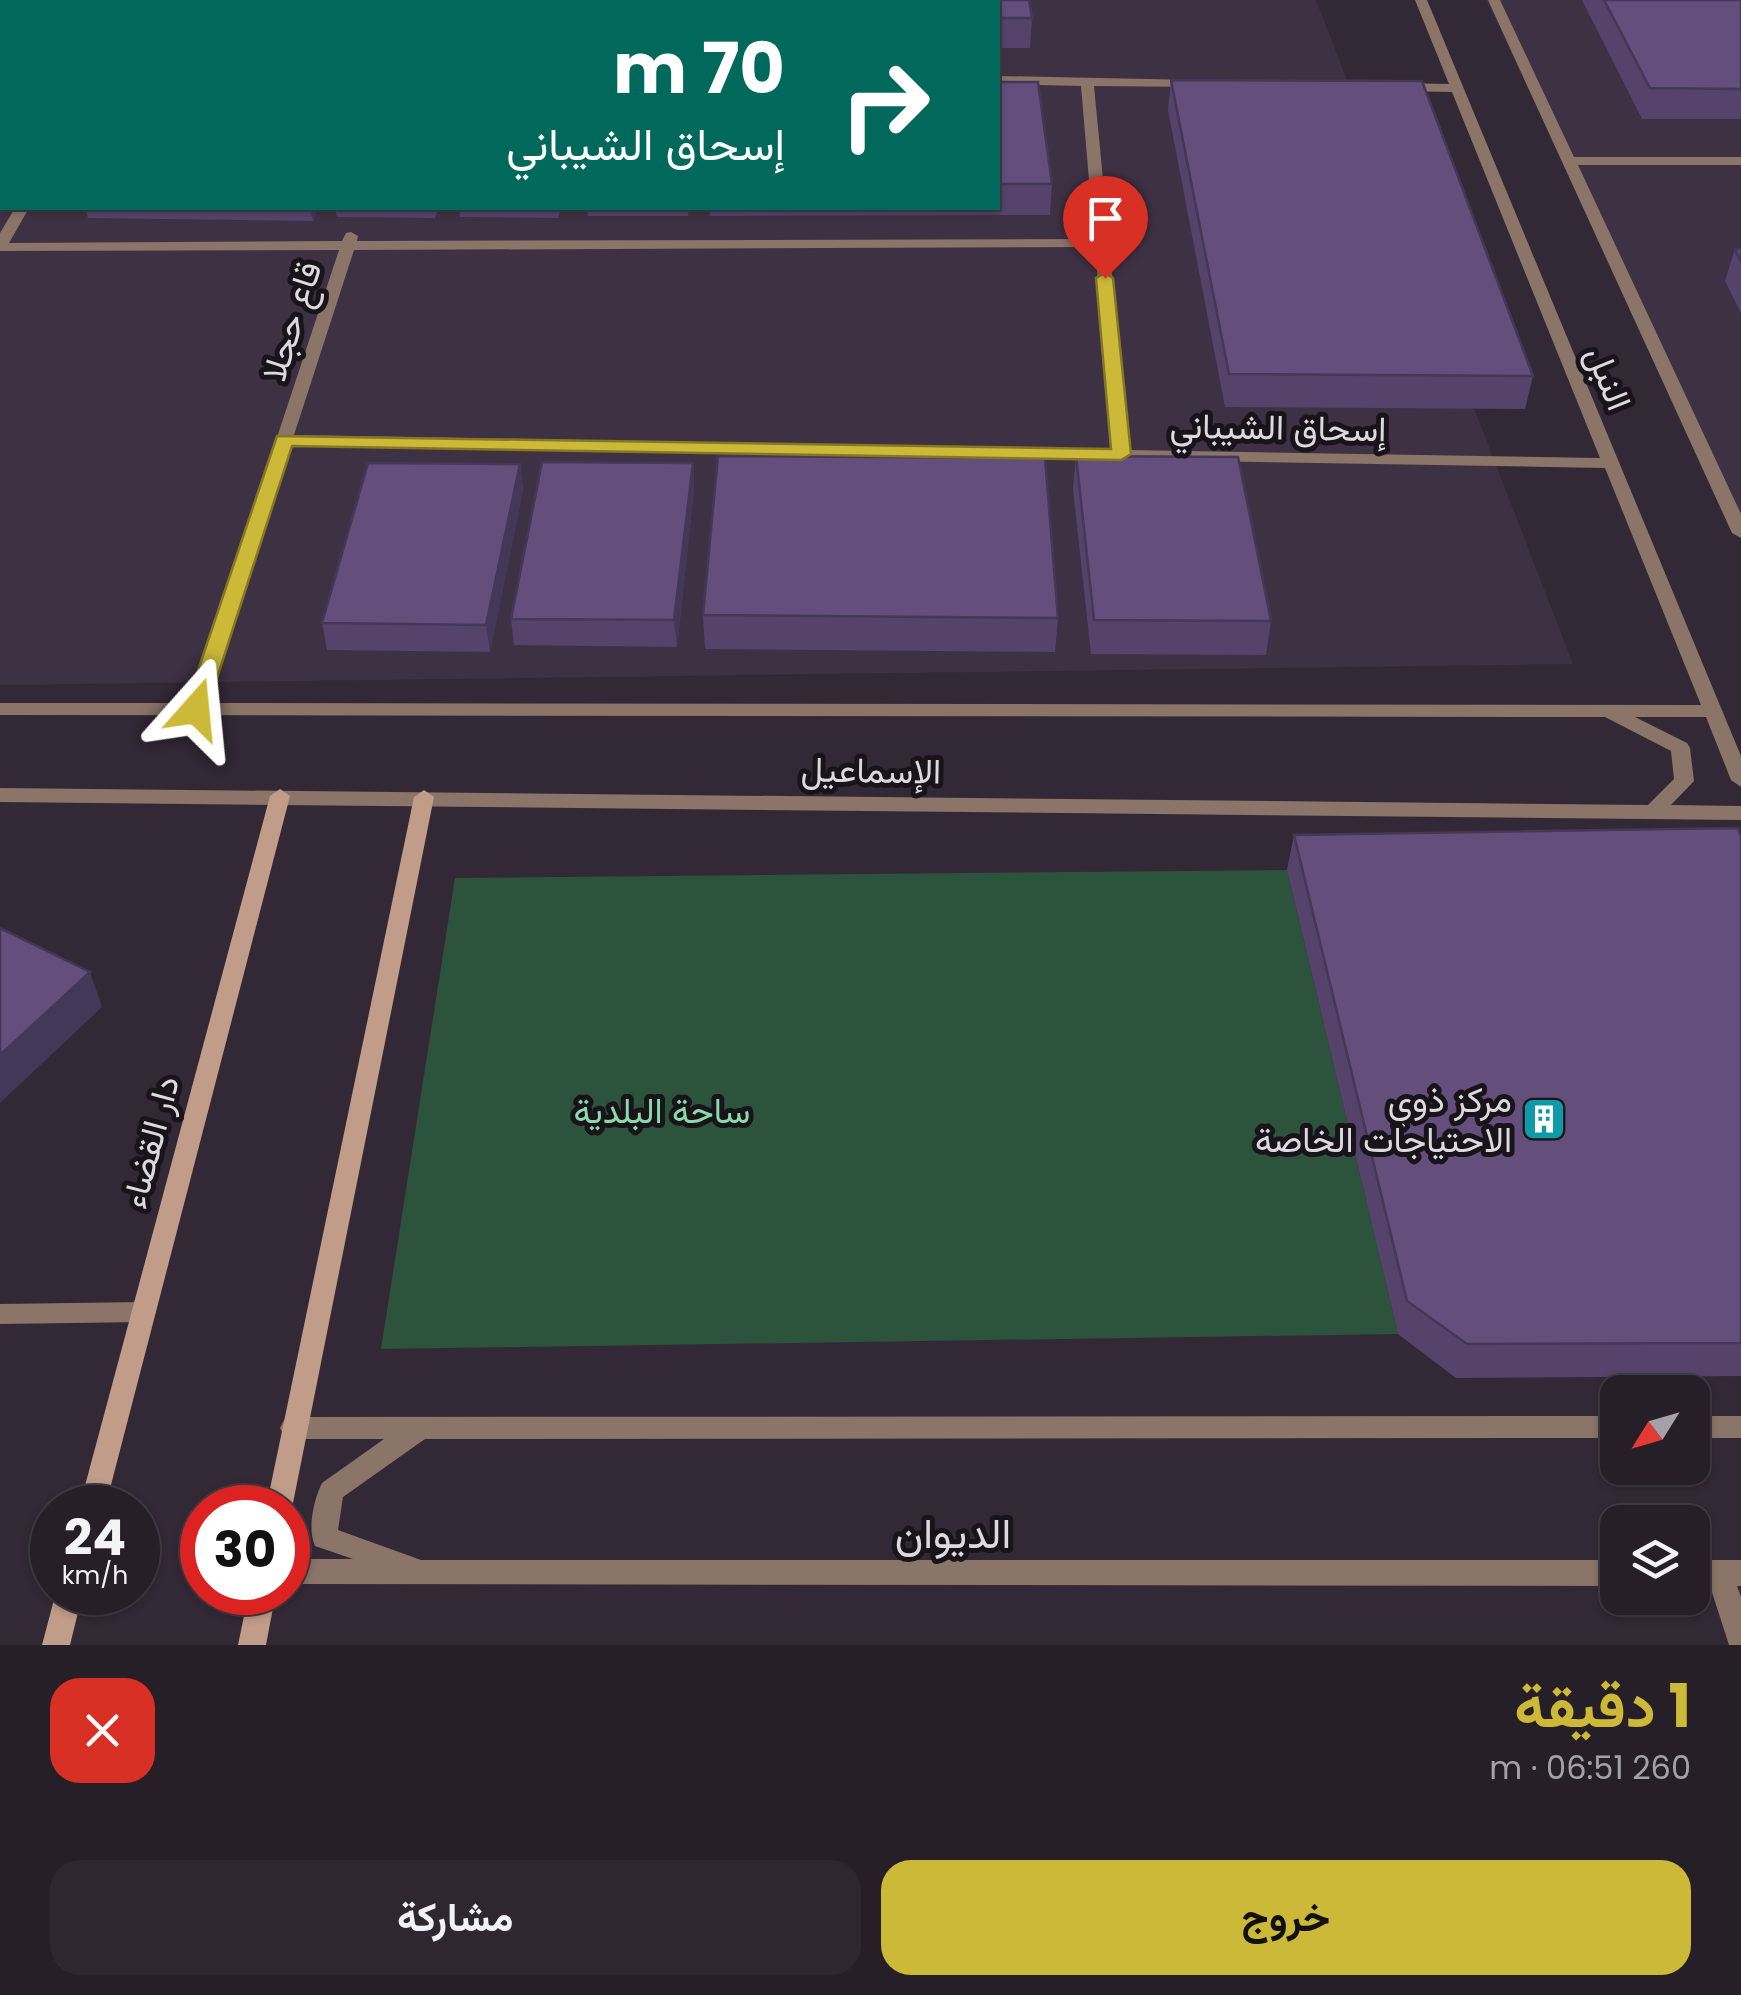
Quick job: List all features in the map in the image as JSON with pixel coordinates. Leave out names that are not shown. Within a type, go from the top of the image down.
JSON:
[{"type":"street","name":"النبل","points":[[1421,0],[1741,780]]},
{"type":"street","name":"النبل","points":[[1494,0],[1741,532]]},
{"type":"street","points":[[1000,80],[1203,84]]},
{"type":"street","points":[[1086,82],[1121,454]]},
{"type":"street","points":[[1377,87],[1454,88]]},
{"type":"street","points":[[1571,161],[1741,161]]},
{"type":"street","points":[[0,246],[21,210]]},
{"type":"street","points":[[0,246],[349,240],[1102,243]]},
{"type":"street","name":"قاع حجلا","points":[[196,709],[349,240]]},
{"type":"street","name":"إسحاق الشيباني","points":[[284,440],[1612,463]]},
{"type":"street","name":"الإسماعيل","points":[[0,709],[1712,711]]},
{"type":"street","points":[[1606,711],[1680,748],[1684,781],[1653,812]]},
{"type":"street","name":"الإسماعيل","points":[[0,795],[1741,813]]},
{"type":"street","name":"دار القضاء","points":[[98,1485],[280,796]]},
{"type":"street","points":[[283,1485],[424,797]]},
{"type":"street","points":[[0,1314],[144,1312]]},
{"type":"street","points":[[1710,1427],[1741,1426]]},
{"type":"street","points":[[294,1428],[1600,1427]]},
{"type":"street","points":[[421,1428],[331,1491],[324,1537],[428,1572]]},
{"type":"street","name":"الديوان","points":[[310,1572],[1600,1572]]},
{"type":"street","points":[[1718,1572],[1741,1640]]},
{"type":"street","points":[[56,1645],[64,1615]]},
{"type":"street","points":[[252,1645],[258,1615]]},
{"type":"shaded area","points":[[1000,0],[1316,0],[1573,664],[0,685],[0,210],[1000,210]]},
{"type":"shaded area","points":[[1486,0],[1741,0],[1741,536]]},
{"type":"green space","name":"ساحة البلدية","points":[[1287,870],[1398,1334],[381,1349],[455,878]]},
{"type":"building","points":[[1000,0],[1029,0],[1032,18],[1000,18]]},
{"type":"building","points":[[1604,0],[1741,0],[1741,89],[1650,88]]},
{"type":"building","points":[[1171,80],[1422,81],[1533,376],[1229,374]]},
{"type":"building","points":[[1000,82],[1038,82],[1052,184],[1000,184]]},
{"type":"building","points":[[718,456],[1045,458],[1058,618],[703,615]]},
{"type":"building","points":[[1076,456],[1238,457],[1271,621],[1094,620]]},
{"type":"building","points":[[542,462],[693,463],[674,620],[511,619]]},
{"type":"building","points":[[368,463],[520,464],[486,625],[322,623]]},
{"type":"building","name":"مركز ذوي الاحتياجات الخاصة","points":[[1738,828],[1741,1343],[1467,1344],[1407,1301],[1294,835]]},
{"type":"building","points":[[0,928],[90,972],[0,1055]]},
{"type":"place","name":"مركز ذوي الاحتياجات الخاصة","points":[[1544,1119]]},
{"type":"route","points":[[196,709],[284,440],[1121,454],[1105,278]]}]
